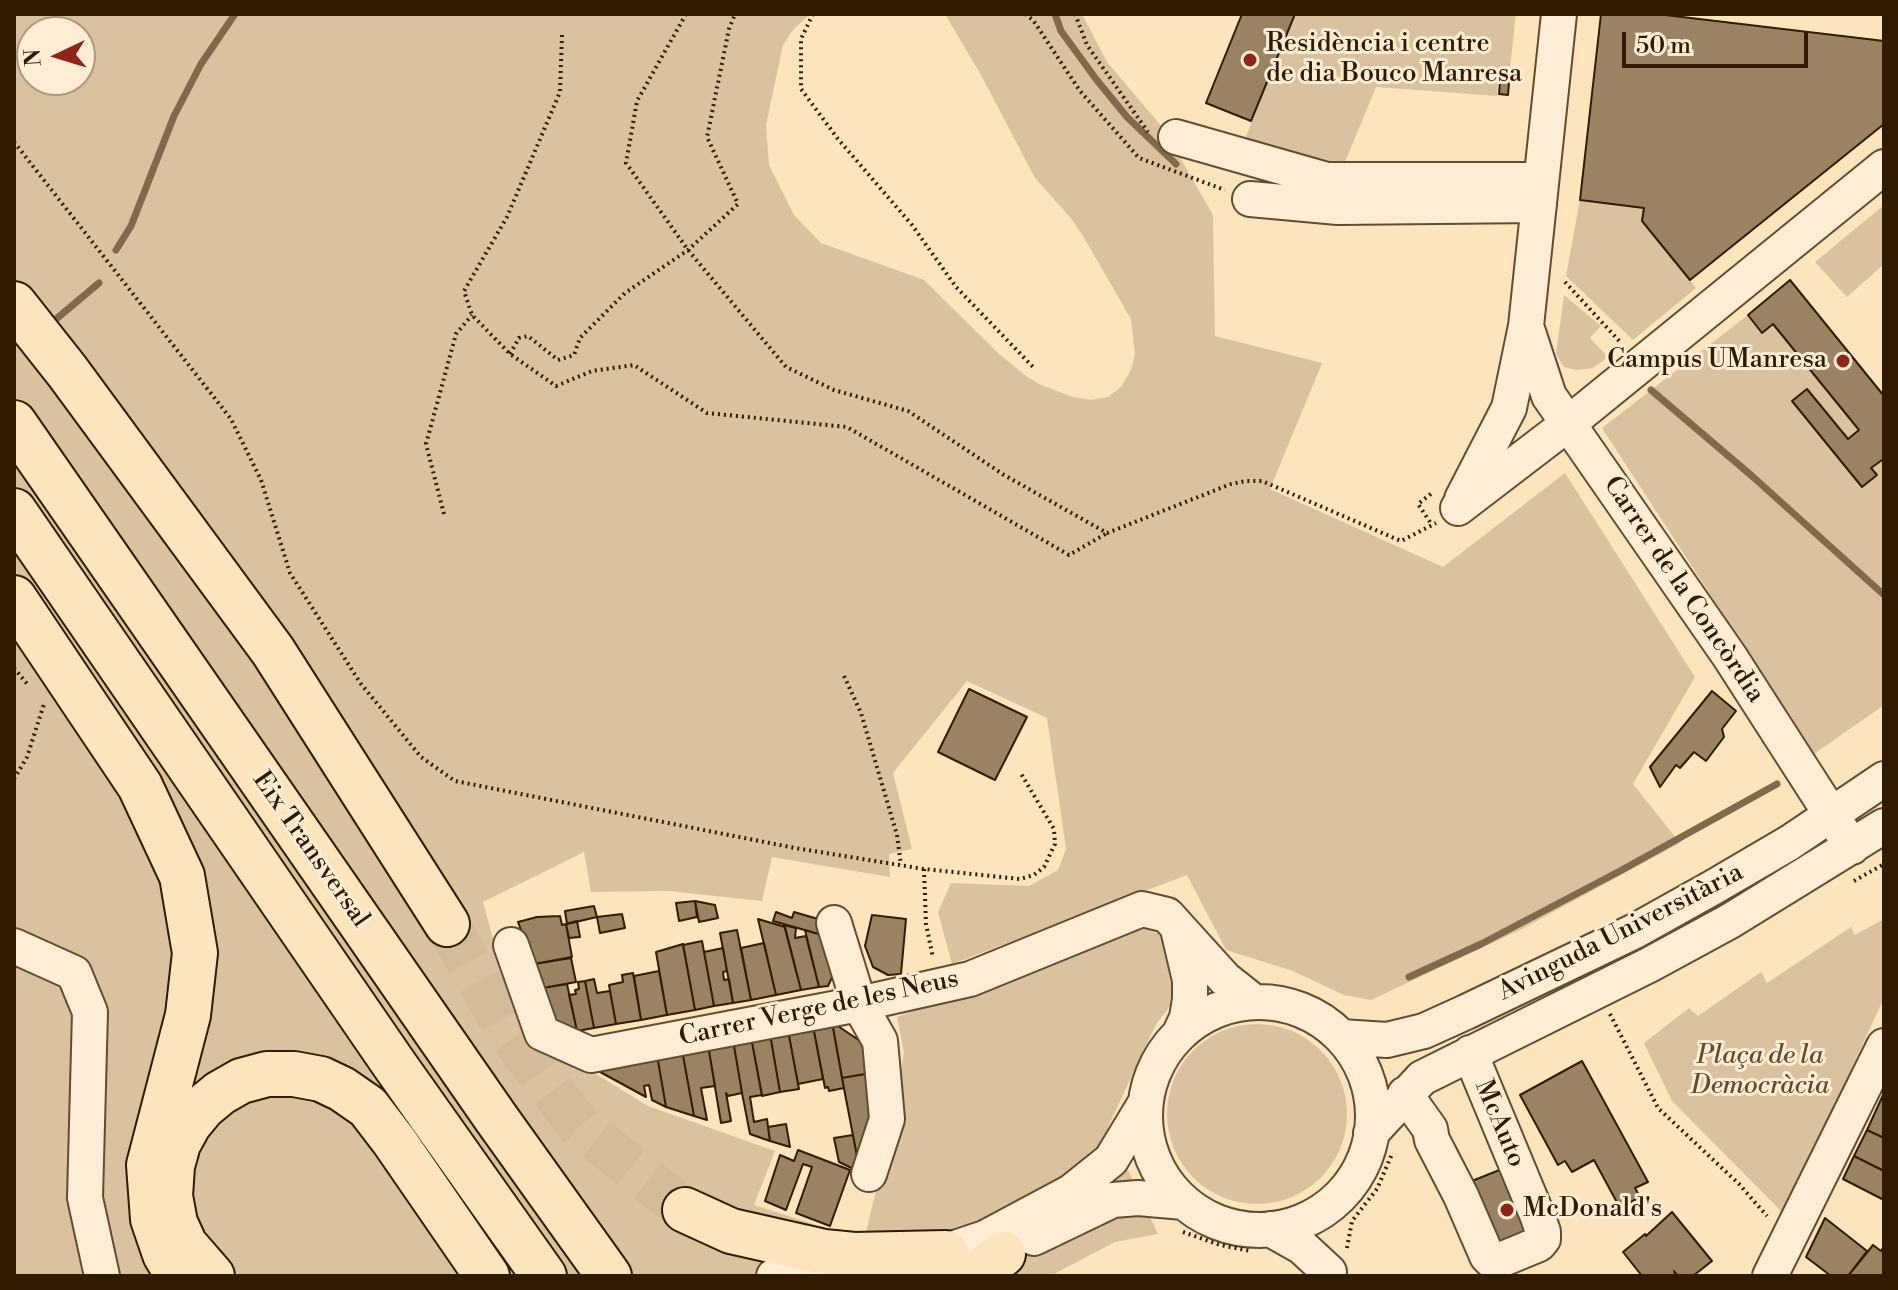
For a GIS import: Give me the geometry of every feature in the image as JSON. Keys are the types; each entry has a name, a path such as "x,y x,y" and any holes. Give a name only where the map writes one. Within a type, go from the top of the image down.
{"highway":[{"path":"14,304 77,384 273,651 447,924"},
{"name":"Eix Transversal","path":"14,423 607,1274"},
{"name":"Eix Transversal","path":"14,511 394,1064 544,1276"},
{"path":"14,598 140,786 182,876 195,953 194,969 188,1015 149,1165 153,1219 165,1254 178,1276"},
{"path":"212,1276 185,1245 175,1223 170,1196 172,1166 189,1124 203,1107 241,1081 267,1074 294,1074 321,1079 368,1107 487,1276"},
{"path":"685,1210 731,1231 824,1252 975,1261"}],"street":[{"name":"Carrer de la Concòrdia","path":"1458,508 1509,408 1526,326 1559,14"},
{"path":"1168,138 1327,180 1540,193"},
{"path":"1458,508 1569,423 1884,167"},
{"path":"1237,191 1338,207 1540,193"},
{"name":"Carrer de la Concòrdia","path":"1526,326 1549,396 1730,657 1831,816 1874,846"},
{"name":"Avinguda Universitària","path":"1341,1037 1387,1040 1424,1031 1466,1012 1635,931 1831,816 1884,779"},
{"name":"Avinguda Universitària","path":"1371,1133 1411,1102 1422,1078 1649,965 1874,846"},
{"name":"Carrer Verge de les Neus","path":"511,945 542,1033 591,1055 859,1004 970,979 1142,909 1167,915 1225,979 1254,1002"},
{"path":"834,923 859,1004 880,1041 887,1119 869,1174"},
{"path":"975,1261 985,1238 1071,1192 1094,1176 1111,1160 1146,1102 1155,1071 1187,1018 1190,980 1177,925"},
{"path":"14,946 74,973 90,1012 85,1198 102,1276"},
{"path":"1179,1035 1208,1014 1230,1006 1254,1002 1278,1004 1301,1010 1341,1037 1367,1081 1372,1107 1371,1133 1360,1167 1348,1187 1331,1204 1261,1240"},
{"path":"1783,1263 1884,1046"},
{"name":"McAuto","path":"1411,1102 1430,1129 1432,1140 1487,1256 1492,1261 1498,1261 1539,1244 1543,1232 1538,1217 1470,1053"},
{"path":"1146,1102 1148,1139 1155,1162 1182,1216"},
{"path":"908,1276 975,1261 1113,1200 1138,1198 1182,1216 1203,1215 1247,1229 1261,1240 1302,1247 1336,1267"},
{"path":"1331,1204 1326,1234 1336,1267"},
{"path":"774,1276 975,1261"}],"path":[{"path":"686,14 637,101 626,163 688,250 786,367 834,390 908,411 1004,475 1107,533"},
{"path":"510,354 519,338 528,336 558,360 574,355 580,338 605,311 625,293 688,250 738,204 707,137 729,29 735,14"},
{"path":"813,14 801,39 801,89 838,139 912,225 956,287 1035,369"},
{"path":"1025,14 1033,20 1080,91 1139,158 1237,191"},
{"path":"1075,14 1087,45 1148,131 1168,138"},
{"path":"562,35 560,92 507,217 464,291 472,315 510,354 556,386 592,371 634,365 707,413 847,427 1069,555 1107,533 1231,484 1262,481 1401,541 1458,508"},
{"path":"14,142 231,419 261,480 290,573 361,684 421,757 455,781 795,848 924,869 1020,879 1034,875 1044,867 1055,844 1054,829 1020,772"},
{"path":"1565,282 1626,347"},
{"path":"444,514 426,444 456,334 472,315"},
{"path":"14,668 34,692"},
{"path":"844,676 861,713 897,835 901,865"},
{"path":"14,779 27,757 45,704"},
{"path":"1848,885 1874,846"},
{"path":"924,869 926,924 939,986"},
{"path":"1608,1010 1658,1108 1739,1184 1783,1263"},
{"path":"1336,1267 1352,1221 1377,1189 1411,1102"},
{"path":"1182,1216 1220,1245 1261,1240"}],"green space":[{"path":"14,14 810,14 783,45 766,125 769,165 794,215 821,243 924,280 998,353 1026,376 1073,397 1091,400 1108,397 1121,387 1131,370 1135,354 1131,319 1083,236 1035,178 945,14 1082,14 1107,62 1163,128 1213,215 1215,336 1322,363 1270,489 1443,567 1565,473 1695,677 1633,784 1680,843 1522,929 1371,1000 1344,995 1293,971 1226,950 1187,875 952,964 938,912 951,883 1029,886 1058,870 1066,849 1047,718 967,681 893,773 912,849 889,854 890,877 772,857 762,901 669,891 591,892 584,852 483,902 500,964 528,1032 648,1106 775,1151 754,1205 829,1229 865,1236 892,1125 904,1053 897,1017 1136,927 1161,934 1173,973 1170,1006 1155,1026 1108,1127 1158,1234 1115,1242 1050,1276 14,1276"},
{"path":"1295,14 1516,14 1510,68 1499,67 1497,96 1376,87 1343,167 1245,139"},
{"path":"1580,200 1644,208 1642,221 1696,288 1633,340 1566,276"},
{"path":"1884,205 1884,264 1847,297 1815,262"},
{"path":"1564,295 1601,326 1590,338 1608,357 1593,368 1577,370 1564,367 1556,354"},
{"path":"1748,315 1762,332 1773,324 1859,430 1848,439 1807,389 1792,400 1861,486 1871,468 1882,460 1884,462 1884,705 1814,754 1602,428"},
{"name":"Plaça de la Democràcia","path":"1884,919 1884,998 1784,1214 1672,1101 1644,1043 1689,1008 1698,1016 1761,972 1767,983 1851,927 1855,935"},
{"path":"1257,1024 1291,1031 1321,1050 1340,1080 1347,1114 1340,1148 1321,1178 1291,1197 1257,1204 1223,1197 1193,1178 1174,1148 1167,1114 1174,1080 1193,1050 1223,1031"}],"building":[{"name":"Residència i centre de dia Bouco Manresa","path":"1242,14 1295,14 1251,121 1206,103"},
{"path":"1601,14 1657,14 1884,41 1884,124 1690,280 1642,221 1644,208 1580,200"},
{"path":"1501,69 1510,70 1508,95 1499,94"},
{"path":"1790,280 1884,396 1884,462 1882,460 1871,468 1877,475 1862,487 1792,401 1807,389 1848,439 1859,430 1773,324 1762,333 1748,315"},
{"path":"969,689 1027,717 995,780 938,752"},
{"path":"1712,691 1736,711 1722,729 1724,737 1706,761 1694,752 1680,768 1676,765 1660,787 1650,767"},
{"path":"695,901 697,917 679,921 676,903"},
{"path":"695,901 715,905 718,918 699,922"},
{"path":"594,906 597,917 567,924 565,911"},
{"path":"776,912 792,918 794,912 818,919 822,935 773,921"},
{"path":"622,914 625,928 600,933 597,917"},
{"path":"872,915 906,919 901,974 888,975 873,967 865,946"},
{"path":"560,916 562,925 566,924 572,957 534,964 518,922"},
{"path":"758,919 785,927 801,990 776,995"},
{"path":"577,921 580,937 569,938 566,924"},
{"path":"784,925 796,928 795,938 806,936 819,987 801,990"},
{"path":"737,930 751,1000 733,1003 720,933"},
{"path":"805,930 822,935 836,969 828,986 819,987"},
{"path":"702,941 714,1006 695,1010 683,945"},
{"path":"764,943 776,995 751,1000 741,948"},
{"path":"683,944 695,1010 667,1015 656,952"},
{"path":"723,948 727,971 723,972 724,980 729,979 733,1003 714,1006 704,952"},
{"path":"571,958 576,982 543,988 534,964"},
{"path":"659,971 667,1015 641,1020 634,976"},
{"path":"633,973 641,1020 616,1024 609,985 623,982 622,975"},
{"path":"594,979 597,993 610,991 616,1024 594,1028 585,981"},
{"path":"585,981 594,1028 577,1031 569,995 576,994 578,982"},
{"path":"567,984 577,1031 556,1022 543,988"},
{"path":"832,1022 866,1045 871,1073 842,1078"},
{"path":"832,1022 844,1088 829,1091 828,1087 825,1088 813,1026"},
{"path":"813,1026 823,1079 798,1084 788,1030"},
{"path":"788,1030 799,1089 780,1092 770,1034"},
{"path":"770,1034 780,1092 762,1096 751,1037"},
{"path":"751,1037 762,1095 750,1097 754,1122 767,1119 770,1141 750,1134 742,1093 733,1040"},
{"path":"733,1040 742,1093 728,1096 726,1093 731,1121 721,1123 708,1045"},
{"path":"708,1045 715,1086 701,1088 707,1120 694,1116 682,1050"},
{"path":"682,1050 694,1116 666,1107 657,1055"},
{"path":"657,1055 666,1107 652,1100 649,1085 644,1086 646,1097 591,1067"},
{"path":"1582,1061 1648,1182 1635,1188 1640,1197 1620,1208 1594,1160 1572,1172 1565,1161 1558,1165 1520,1095"},
{"path":"871,1073 874,1149 860,1172 842,1078"},
{"path":"1884,1093 1884,1138 1867,1130"},
{"path":"786,1124 790,1147 770,1141 768,1127"},
{"path":"1867,1130 1884,1138 1884,1171 1854,1156"},
{"path":"853,1135 860,1172 839,1162 834,1138"},
{"path":"798,1150 850,1170 830,1226 796,1213 812,1167 803,1164 786,1210 765,1201 780,1155 794,1161"},
{"path":"1854,1156 1884,1171 1884,1200 1843,1179"},
{"name":"McDonald's","path":"1512,1165 1541,1238 1501,1254 1472,1181"},
{"path":"1672,1212 1712,1261 1693,1276 1678,1276 1674,1271 1676,1276 1642,1276 1623,1252"},
{"path":"1825,1218 1867,1251 1848,1276 1831,1276 1806,1257"},
{"path":"1873,1245 1881,1251 1884,1246 1884,1276 1848,1276"}],"waterway":[{"path":"116,250 131,226 174,116 201,64 235,14"},
{"path":"1055,14 1061,31 1096,79 1127,117 1176,164"},
{"path":"49,325 99,283"},
{"path":"1651,390 1884,595"},
{"path":"1409,977 1481,944 1777,784"}],"tunnel":[{"path":"447,924 507,1031 579,1126 685,1210"}],"place":[{"name":"Residència i centre de dia Bouco Manresa","path":"1250,60"},
{"name":"Campus UManresa","path":"1843,361"},
{"name":"McDonald's","path":"1507,1210"}]}
